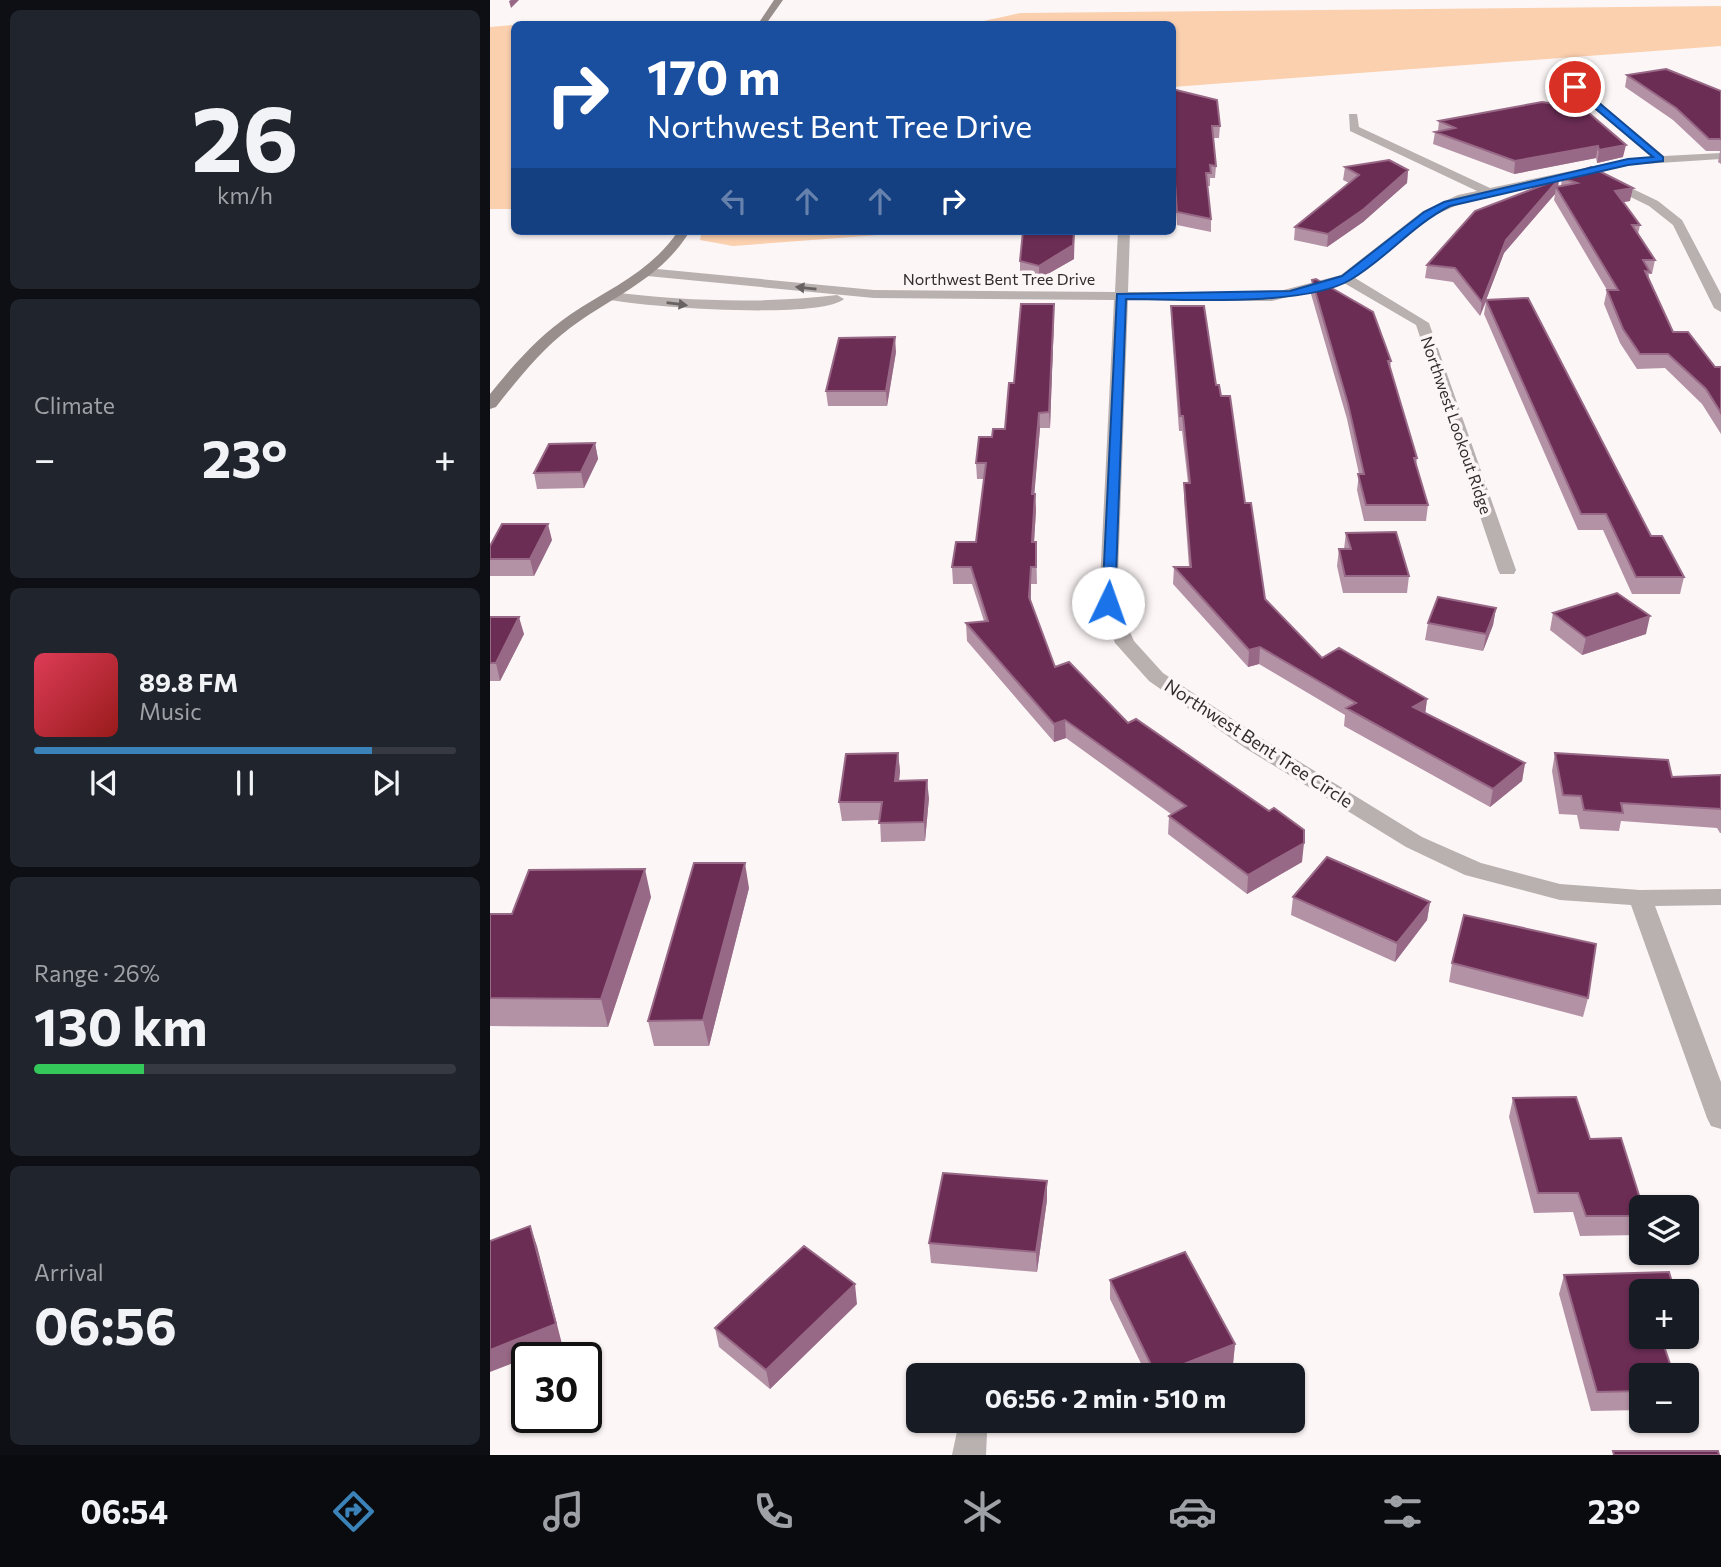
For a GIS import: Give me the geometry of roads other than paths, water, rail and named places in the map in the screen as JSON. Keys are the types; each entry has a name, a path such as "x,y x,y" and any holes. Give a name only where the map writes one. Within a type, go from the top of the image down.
{"main road":[{"path":"764,21 779,0"},
{"path":"490,404 536,351 584,311 647,272 667,256 681,235"}],"street":[{"path":"1575,87 1660,159"},
{"path":"1353,116 1354,128 1488,192"},
{"name":"Northwest Bent Tree Drive","path":"647,272 874,294 1272,297 1346,278 1427,214 1455,201 1588,171 1660,159 1721,156"},
{"path":"1588,171 1668,212 1684,233 1721,308"},
{"name":"Northwest Bent Tree Circle","path":"1124,235 1108,603 1125,643 1156,677 1253,743 1414,842 1473,869 1560,892 1640,898 1721,897"},
{"name":"Northwest Lookout Ridge","path":"1346,278 1422,323 1507,570"},
{"name":"Northwest Bent Tree Drive","path":"610,296 700,307 746,308 874,294"},
{"path":"1640,898 1721,1118"}]}
